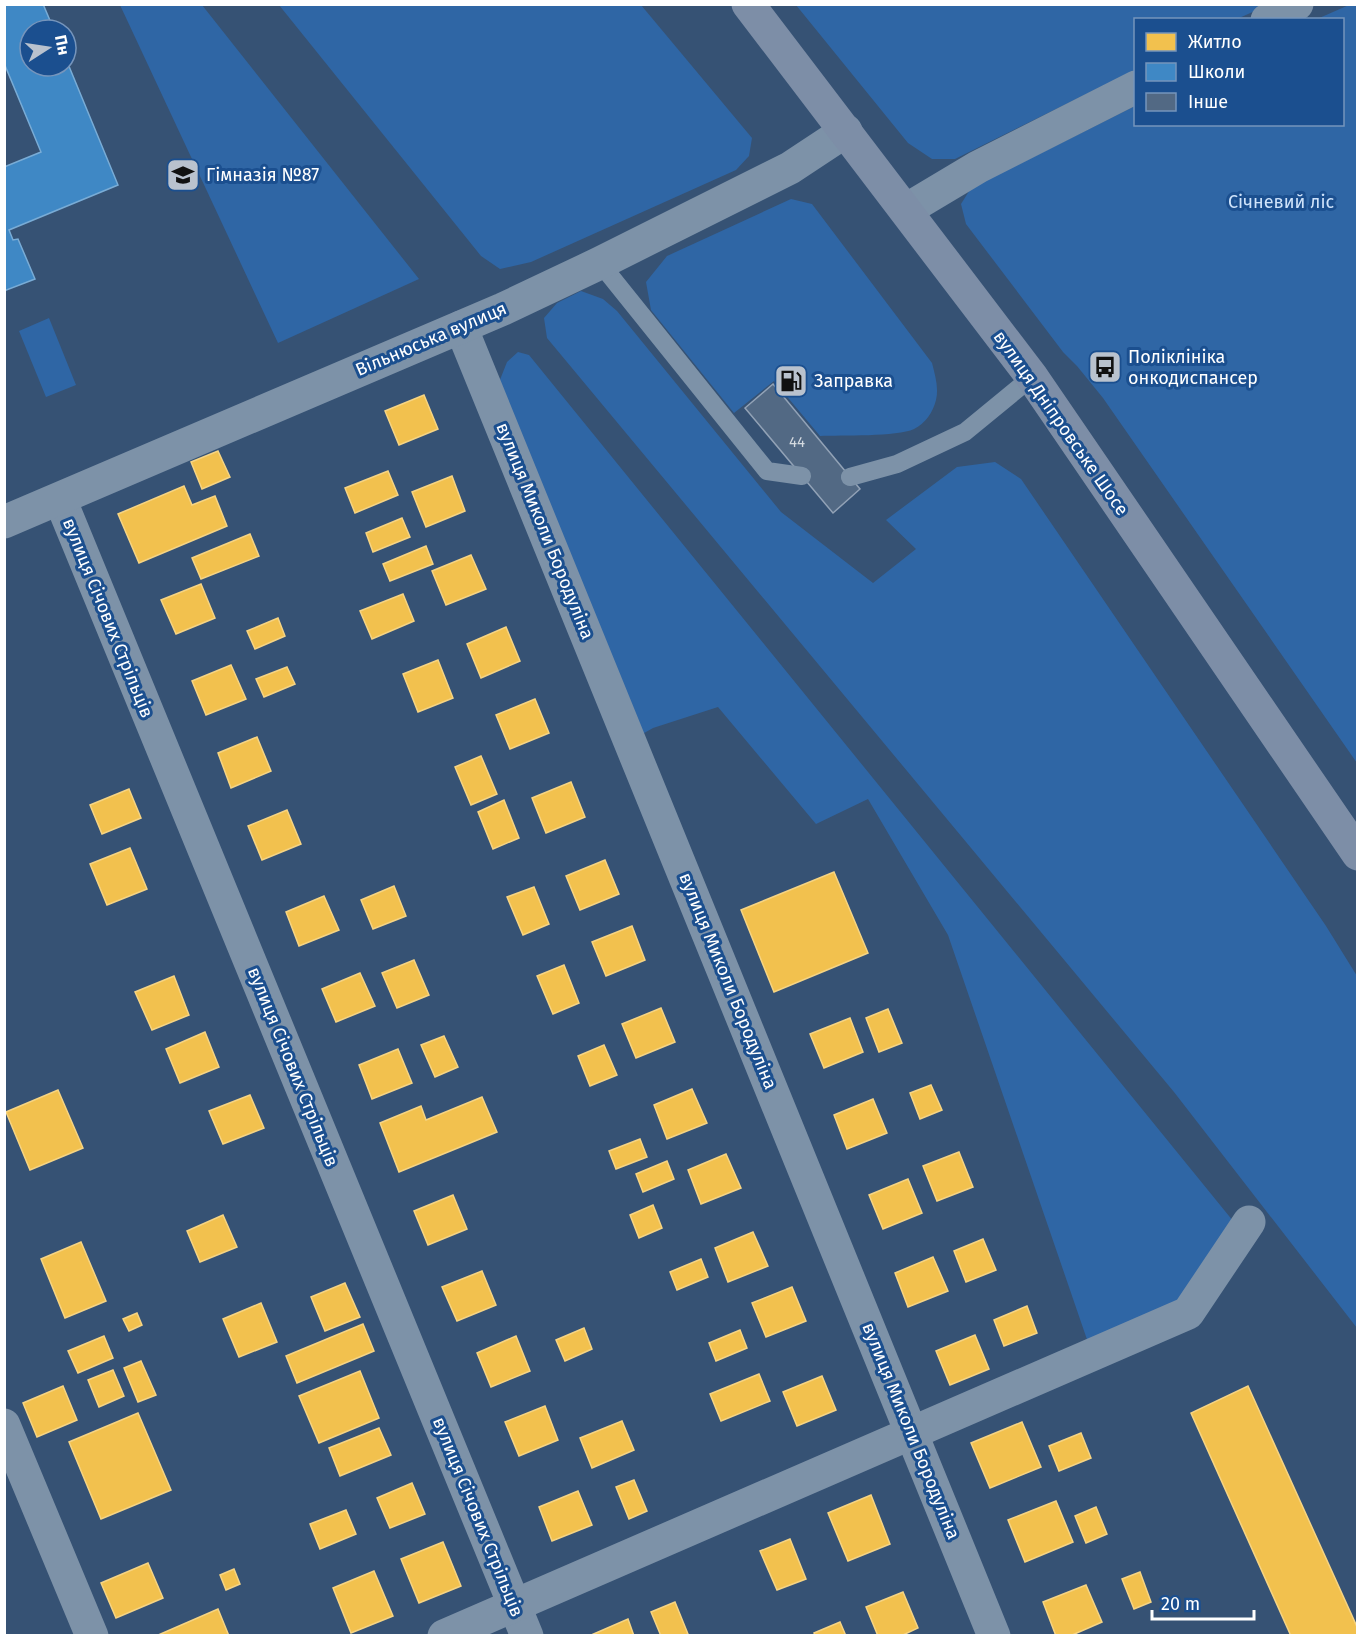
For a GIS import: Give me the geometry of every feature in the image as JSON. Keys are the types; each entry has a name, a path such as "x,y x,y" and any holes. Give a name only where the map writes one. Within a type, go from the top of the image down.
{"main road":[{"name":"вулиця Дніпровське Шосе","path":"748,4 1032,377 1358,854"}],"street":[{"path":"1271,18 1297,4"},
{"path":"906,210 978,167 1134,88"},
{"name":"Вільнюська вулиця","path":"4,522 462,327 600,263 790,168 846,131"},
{"name":"вулиця Миколи Бородуліна","path":"462,327 994,1635"},
{"name":"вулиця Січових Стрільців","path":"60,499 527,1635"},
{"path":"444,1635 1188,1312 1249,1222"},
{"path":"4,1425 92,1635"}],"lane":[{"path":"600,263 767,471 802,476"},
{"path":"850,477 897,464 965,432 1032,377"}],"green space":[{"path":"120,5 202,5 419,279 278,343"},
{"path":"279,5 641,5 752,138 749,156 736,170 531,262 500,269 481,256"},
{"path":"796,5 1268,5 1239,18 1134,18 1134,70 955,159 932,159 908,143"},
{"name":"Січневий ліс","path":"1349,5 1357,5 1357,763 1103,398 1063,352 966,224 961,204 971,188 1134,106 1134,126 1344,126 1344,18 1319,18"},
{"path":"791,199 812,204 932,363 937,386 936,400 928,417 914,429 882,434 820,436 774,381 734,413 651,310 646,282 667,256"},
{"path":"581,291 603,299 617,311 781,512 873,583 916,549 886,520 957,467 995,462 1021,479 1326,926 1357,976 1357,1328 1174,1092 547,338 544,318 557,303"},
{"path":"49,318 76,385 46,397 19,331"},
{"path":"518,352 529,355 1242,1232 1188,1313 1092,1354 948,935 868,799 816,824 718,707 653,728 630,741 492,400 507,362"}],"building: Житло":[{"path":"424,395 438,429 399,445 385,411"},
{"path":"218,451 230,477 202,489 191,462"},
{"path":"388,471 398,495 355,513 345,488"},
{"path":"452,476 465,511 426,527 412,492"},
{"path":"184,486 192,505 215,496 227,526 139,563 118,514"},
{"path":"402,518 410,537 373,552 366,533"},
{"path":"250,534 259,556 201,579 192,558"},
{"path":"426,546 433,564 390,581 383,564"},
{"path":"471,555 486,589 446,605 432,571"},
{"path":"201,584 215,618 176,634 161,600"},
{"path":"403,594 414,621 372,639 360,611"},
{"path":"278,618 285,636 255,649 247,631"},
{"path":"506,627 520,661 481,678 467,644"},
{"path":"438,660 453,698 418,712 403,674"},
{"path":"231,665 246,699 206,715 192,681"},
{"path":"287,667 295,684 264,697 256,679"},
{"path":"535,699 549,733 510,749 496,715"},
{"path":"257,737 271,771 231,788 218,753"},
{"path":"481,756 497,794 471,805 455,767"},
{"path":"571,782 585,817 546,833 532,798"},
{"path":"129,789 141,818 102,834 90,805"},
{"path":"504,800 519,838 493,849 478,812"},
{"path":"287,810 301,844 262,860 248,826"},
{"path":"130,848 147,889 107,905 90,864"},
{"path":"605,860 619,894 580,910 566,876"},
{"path":"834,872 868,953 774,992 741,910"},
{"path":"394,886 406,916 373,929 361,900"},
{"path":"534,887 549,924 523,935 507,897"},
{"path":"324,896 339,930 299,946 286,912"},
{"path":"632,926 645,960 606,976 592,942"},
{"path":"414,960 429,995 397,1008 382,973"},
{"path":"564,965 579,1003 553,1014 537,976"},
{"path":"360,973 375,1006 336,1022 322,989"},
{"path":"174,976 189,1015 152,1030 135,992"},
{"path":"661,1008 675,1042 636,1058 622,1024"},
{"path":"888,1009 902,1043 879,1052 866,1018"},
{"path":"850,1018 863,1052 824,1068 810,1034"},
{"path":"205,1032 219,1067 180,1083 166,1049"},
{"path":"444,1036 458,1067 435,1077 421,1045"},
{"path":"604,1045 617,1075 590,1086 578,1056"},
{"path":"398,1049 412,1083 372,1099 359,1065"},
{"path":"931,1085 942,1110 920,1119 910,1093"},
{"path":"692,1089 707,1123 667,1139 654,1105"},
{"path":"58,1090 83,1148 30,1170 6,1112"},
{"path":"250,1095 264,1128 223,1144 209,1111"},
{"path":"482,1097 497,1132 399,1172 380,1123 421,1106 426,1120"},
{"path":"873,1099 887,1133 847,1149 834,1115"},
{"path":"640,1139 647,1157 616,1169 609,1151"},
{"path":"959,1152 973,1187 937,1201 923,1166"},
{"path":"726,1154 741,1188 701,1204 688,1170"},
{"path":"667,1161 674,1179 643,1192 636,1174"},
{"path":"908,1179 922,1213 883,1229 869,1195"},
{"path":"453,1195 467,1229 428,1245 414,1211"},
{"path":"653,1205 662,1228 639,1238 630,1215"},
{"path":"223,1215 237,1247 200,1262 187,1231"},
{"path":"753,1232 768,1266 728,1282 715,1248"},
{"path":"983,1239 996,1270 966,1282 954,1251"},
{"path":"81,1242 106,1301 65,1318 41,1259"},
{"path":"933,1257 948,1291 908,1307 895,1273"},
{"path":"701,1259 708,1277 677,1290 670,1272"},
{"path":"482,1271 496,1305 457,1321 442,1287"},
{"path":"345,1283 360,1317 325,1331 311,1297"},
{"path":"792,1287 806,1321 766,1337 752,1303"},
{"path":"261,1303 277,1342 239,1357 223,1319"},
{"path":"1027,1306 1037,1333 1004,1346 994,1320"},
{"path":"137,1313 142,1325 129,1331 123,1319"},
{"path":"363,1324 374,1351 297,1383 286,1356"},
{"path":"584,1328 592,1349 565,1361 556,1340"},
{"path":"740,1330 747,1348 716,1361 709,1343"},
{"path":"975,1335 989,1369 950,1385 936,1351"},
{"path":"104,1336 113,1358 78,1373 68,1351"},
{"path":"516,1336 530,1371 491,1387 477,1353"},
{"path":"141,1361 156,1395 138,1402 124,1368"},
{"path":"113,1370 124,1396 99,1407 88,1380"},
{"path":"360,1371 379,1418 319,1443 299,1396"},
{"path":"759,1374 770,1401 721,1421 710,1394"},
{"path":"822,1376 836,1410 797,1426 783,1392"},
{"path":"63,1386 77,1420 37,1437 23,1403"},
{"path":"1248,1386 1358,1629 1358,1636 1291,1636 1191,1413"},
{"path":"545,1406 558,1440 519,1456 505,1422"},
{"path":"138,1413 171,1490 101,1519 69,1442"},
{"path":"622,1421 634,1450 592,1468 580,1438"},
{"path":"1022,1422 1041,1467 990,1488 971,1443"},
{"path":"379,1428 391,1455 340,1476 329,1448"},
{"path":"1081,1433 1091,1458 1059,1471 1049,1446"},
{"path":"634,1480 647,1511 629,1519 616,1487"},
{"path":"412,1483 425,1514 390,1528 377,1498"},
{"path":"578,1491 592,1525 552,1541 539,1507"},
{"path":"871,1495 890,1544 848,1561 828,1513"},
{"path":"1056,1501 1073,1542 1025,1562 1008,1520"},
{"path":"1096,1507 1107,1534 1086,1543 1075,1516"},
{"path":"346,1510 356,1534 320,1549 310,1524"},
{"path":"790,1539 806,1579 777,1590 760,1551"},
{"path":"443,1542 461,1586 419,1603 401,1559"},
{"path":"148,1563 163,1598 116,1618 101,1583"},
{"path":"234,1569 240,1584 226,1590 220,1575"},
{"path":"374,1571 393,1616 351,1633 333,1588"},
{"path":"1140,1572 1151,1602 1134,1609 1122,1579"},
{"path":"1086,1585 1102,1622 1070,1636 1056,1636 1043,1602"},
{"path":"903,1592 918,1628 901,1636 878,1636 866,1607"},
{"path":"675,1602 688,1634 661,1636 651,1612"},
{"path":"218,1609 229,1636 156,1636"},
{"path":"628,1619 634,1636 589,1636"},
{"path":"840,1622 846,1636 815,1636 814,1633"}],"building: Школи":[{"path":"4,4 43,4 49,18 18,18 18,78 74,78 118,185 9,230 13,240 18,239 35,279 4,291 4,167 41,152 4,63"}],"building: Інше":[{"path":"773,384 860,489 833,513 745,408"}],"place":[{"name":"Гімназія №87","path":"183,175"},
{"name":"Поліклініка онкодиспансер","path":"1105,367"},
{"name":"Заправка","path":"791,381"}]}
